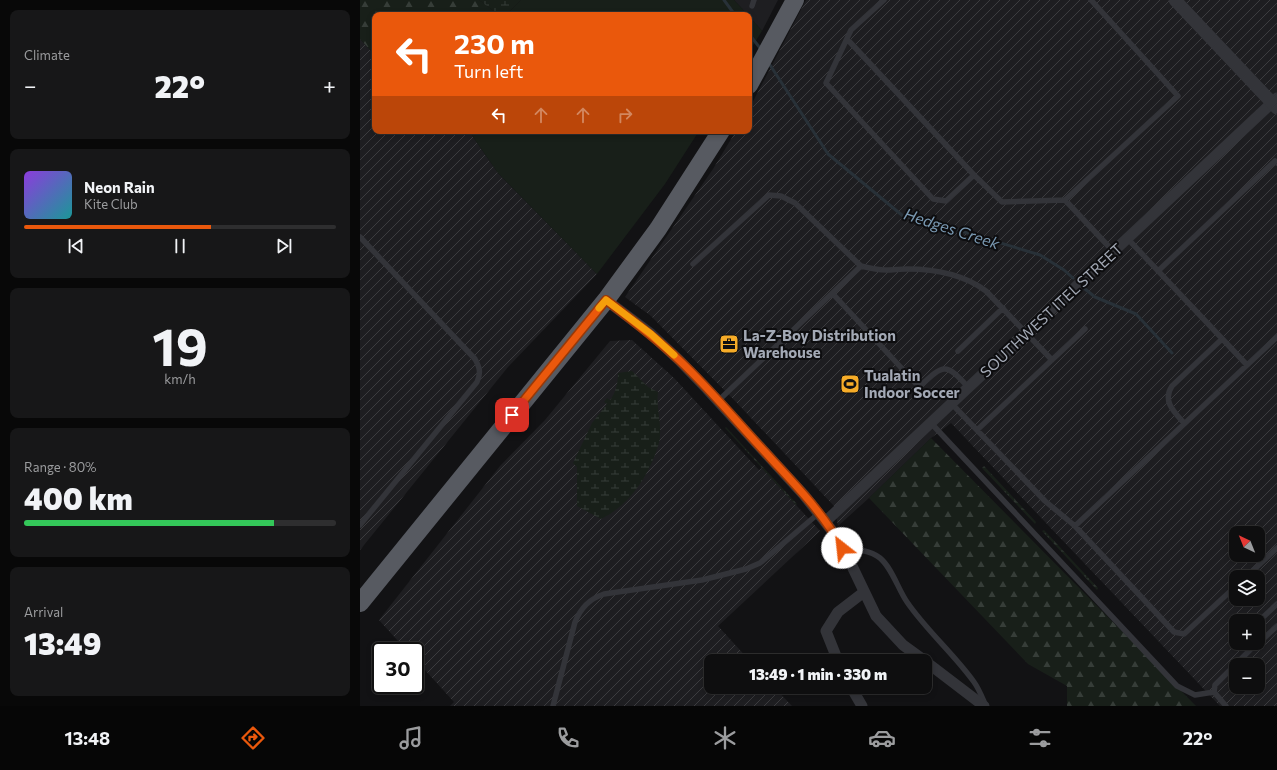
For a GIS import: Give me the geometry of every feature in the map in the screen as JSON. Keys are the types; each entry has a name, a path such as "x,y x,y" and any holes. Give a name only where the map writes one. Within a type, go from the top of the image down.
{"highway":[{"path":"752,79 795,0"},
{"path":"360,603 606,300 658,229 719,134"}],"street":[{"path":"1175,0 1275,103"},
{"name":"SOUTHWEST ITEL STREET","path":"822,517 951,403 1113,251 1275,103"},
{"path":"606,300 651,334 679,360 804,495 833,532 876,616 903,645 915,654"},
{"path":"835,654 826,631 838,612 864,592"},
{"path":"932,666 985,706"},
{"path":"855,694 862,706"}],"lane":[{"path":"884,0 851,30 826,83 933,199 946,201 974,175"},
{"path":"847,39 974,175 1002,202 1065,200 1178,96 1091,0"},
{"path":"1158,271 1275,161 1277,163"},
{"path":"693,264 769,195 781,196 795,203 861,266 884,270 907,269 934,271 958,276 976,283 1027,332 1052,360"},
{"path":"1065,200 1113,251"},
{"path":"360,237 475,359 479,367 480,375 476,384 360,525"},
{"path":"1128,238 1247,365"},
{"path":"718,401 861,266"},
{"path":"833,294 919,387 938,370 947,368 954,372 968,387"},
{"path":"958,351 1003,308"},
{"path":"977,430 1085,330"},
{"path":"1075,526 1277,337"},
{"path":"1184,423 1173,411 1168,401 1168,393 1172,386 1222,340"},
{"path":"951,403 1045,501 1075,526 1174,632 1184,634 1229,592"},
{"path":"930,422 1177,686 1195,695 1214,692"},
{"path":"553,706 575,622 579,612 594,598 604,594 702,580 746,569 760,563 822,517"},
{"path":"842,548 856,549 871,553 880,558 886,565 907,602 961,664 975,683 985,706"},
{"path":"1253,570 1277,548"},
{"path":"1265,615 1277,604"},
{"path":"1265,634 1277,626"},
{"path":"1226,706 1214,692 1215,685 1248,650"}],"shaded area":[{"path":"734,0 778,0 762,31 752,20 752,12 745,12"},
{"path":"806,0 1277,0 1277,706 1220,706 951,423 931,438 838,526 834,506 736,402 651,316 625,297 713,169 734,134 752,134 752,103"},
{"path":"360,39 372,52 372,134 471,134 498,173 597,274 508,367 360,550"},
{"path":"632,340 674,378 759,470 762,468 820,531 718,626 744,654 704,654 704,694 781,694 792,706 450,706 454,702 424,669 424,642 399,642 379,620 500,466 545,420 610,341"}],"green space":[{"path":"360,0 479,0 495,12 372,12 372,52 360,39"},
{"path":"479,0 521,0 509,12 495,12"},
{"path":"521,0 734,0 745,12 509,12"},
{"path":"752,19 762,31 752,47"},
{"path":"471,134 697,134 665,184 597,274 498,173"},
{"path":"632,371 648,387 658,392 660,440 651,465 634,493 619,507 601,519 577,506 577,467 573,463 592,423 607,404 604,402 607,398 610,400 614,394 618,373"},
{"path":"726,427 797,504 796,505 725,428"},
{"path":"931,438 1196,706 1067,706 1067,686 1028,664 869,498"},
{"path":"984,466 1036,522 1035,524 982,468"},
{"path":"1044,530 1098,588 1097,590 1042,531"}],"waterway":[{"name":"Hedges Creek","path":"724,0 733,12"},
{"name":"Hedges Creek","path":"752,38 760,48"},
{"name":"Hedges Creek","path":"770,65 828,154 903,216 948,227 1040,255 1064,270 1073,278"},
{"name":"Hedges Creek","path":"1085,289 1095,297 1136,314 1172,353"}],"slow traffic":[{"path":"599,308 606,300 651,334 674,355"}],"place":[{"name":"La-Z-Boy Distribution Warehouse","path":"729,344"},
{"name":"Tualatin Indoor Soccer","path":"850,384"}],"route":[{"path":"512,415 606,300 651,334 707,389 804,495 833,532 842,548"}]}
